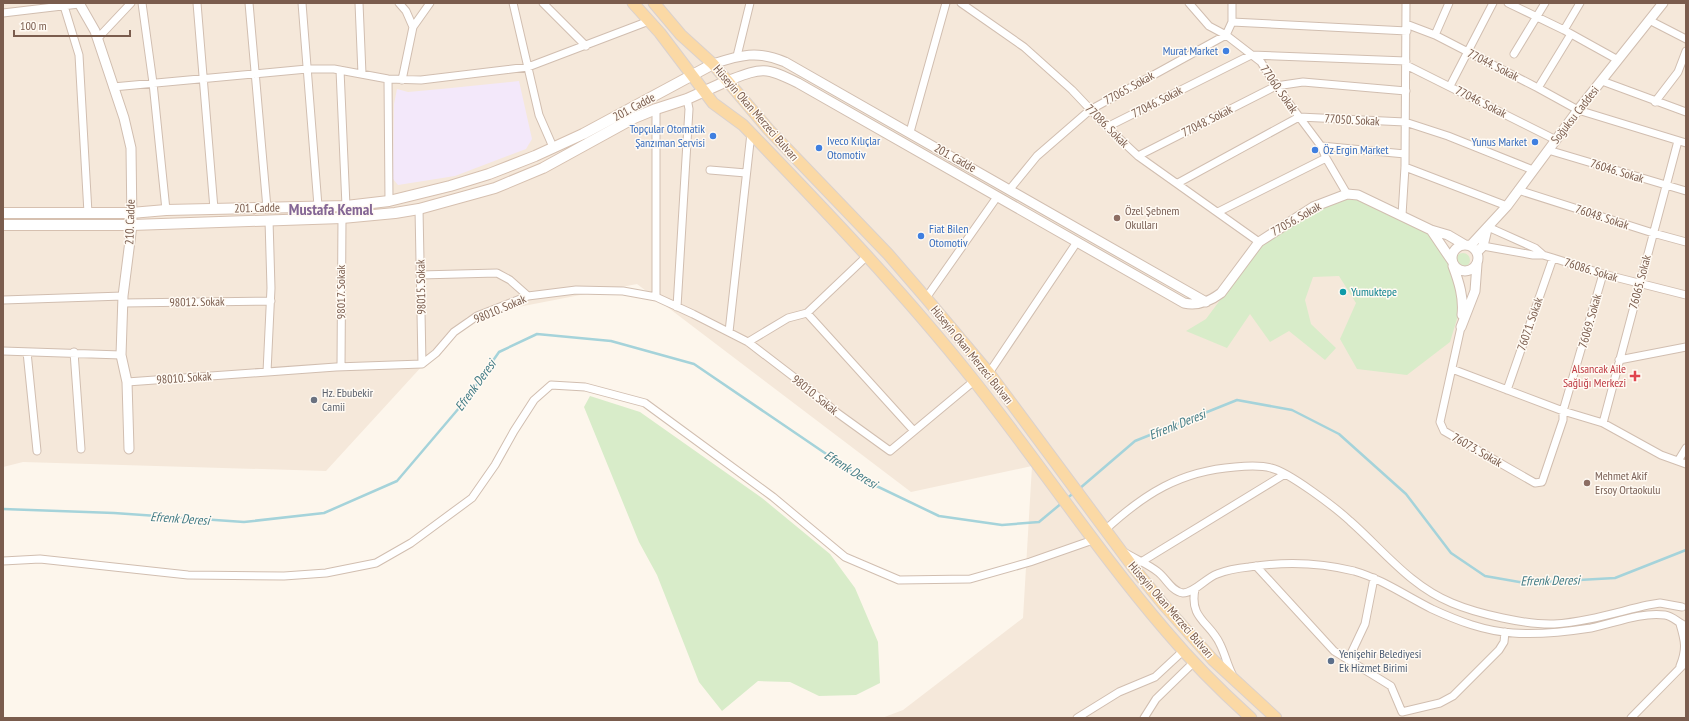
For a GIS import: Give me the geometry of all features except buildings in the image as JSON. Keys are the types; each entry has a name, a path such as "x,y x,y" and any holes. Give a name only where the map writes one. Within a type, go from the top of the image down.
{"main road":[{"name":"Hüseyin Okan Merzeci Bulvarı","path":"633,3 649,21 713,103 743,125 751,133 904,296 974,381 1090,537 1184,652 1251,718"},
{"name":"Hüseyin Okan Merzeci Bulvarı","path":"654,3 681,35 714,64 769,130 888,254 989,373 1119,549 1180,623 1213,660 1276,718"},
{"name":"201. Cadde","path":"3,213 131,213 166,210 346,206 389,201 450,186 489,174 583,134 714,64"},
{"name":"201. Cadde","path":"3,225 132,225 342,218 419,209 495,188 543,168 634,118 687,99 727,81"}],"street":[{"path":"98,38 131,3"},
{"path":"142,3 153,83 166,210"},
{"path":"197,3 214,209"},
{"path":"249,3 267,208"},
{"path":"302,3 318,206"},
{"path":"359,3 362,74"},
{"path":"398,3 406,11 413,27"},
{"path":"402,80 413,27 430,3"},
{"path":"512,3 540,115 553,147"},
{"path":"543,3 586,46"},
{"path":"737,56 750,3"},
{"path":"910,132 946,3"},
{"name":"77086. Sokak","path":"961,3 1024,47 1072,90 1106,127 1138,156 1259,242"},
{"name":"77060. Sokak","path":"1189,3 1209,26 1226,35 1261,62 1276,86 1321,146 1326,158 1347,194"},
{"path":"1226,35 1232,22 1232,3"},
{"path":"1402,215 1405,167 1406,3"},
{"path":"1435,36 1449,3"},
{"path":"1450,86 1493,3"},
{"path":"1508,3 1567,32 1618,60"},
{"path":"1514,54 1545,3"},
{"path":"1538,88 1580,3"},
{"name":"Soğuksu Caddesi","path":"1474,247 1488,227 1507,206 1578,110 1663,3"},
{"path":"3,13 79,4"},
{"name":"210. Cadde","path":"79,4 98,38 124,118 131,148 132,225 123,300 121,355 127,382 129,449"},
{"path":"64,6 79,54 88,213"},
{"path":"1649,20 1686,39"},
{"path":"113,87 307,69 340,70 388,79 420,80 528,67 649,21"},
{"name":"77044. Sokak","path":"1232,22 1406,28 1435,36 1578,110 1686,143"},
{"name":"77065. Sokak","path":"1010,189 1037,156 1090,110 1226,35"},
{"path":"1655,102 1678,72 1686,51"},
{"name":"201. Cadde","path":"714,64 747,54 771,56 785,62 1206,302"},
{"path":"1251,55 1406,63"},
{"name":"77046. Sokak","path":"1106,127 1251,55"},
{"name":"77046. Sokak","path":"1406,63 1556,140"},
{"path":"340,70 346,206"},
{"name":"201. Cadde","path":"727,81 762,70 777,72 805,86 1175,299 1194,305 1206,302"},
{"path":"1678,72 1686,74"},
{"path":"388,79 389,201"},
{"path":"1602,81 1655,102 1686,112"},
{"name":"77048. Sokak","path":"1138,156 1276,86 1303,82 1406,91"},
{"path":"677,307 689,109 687,99"},
{"path":"656,109 656,297"},
{"path":"1178,183 1299,117"},
{"name":"77050. Sokak","path":"1299,117 1405,122 1448,136 1533,170"},
{"path":"729,332 751,133"},
{"name":"76065. Sokak","path":"1603,423 1678,141"},
{"path":"1321,146 1405,154"},
{"name":"76046. Sokak","path":"1548,150 1686,191"},
{"path":"1218,212 1326,158"},
{"path":"1405,167 1507,206"},
{"path":"710,170 746,173"},
{"name":"76048. Sokak","path":"1518,190 1686,242"},
{"path":"1347,194 1358,195 1431,230 1448,235 1474,247 1478,260 1475,292 1461,327"},
{"name":"77056. Sokak","path":"1206,302 1221,293 1259,242 1313,207 1347,194"},
{"path":"926,298 997,197"},
{"name":"98015. Sokak","path":"419,209 422,364"},
{"name":"98017. Sokak","path":"341,366 342,218"},
{"path":"267,372 270,301 269,220"},
{"path":"1474,247 1488,227"},
{"name":"76086. Sokak","path":"1488,227 1535,248 1543,255"},
{"path":"1431,230 1452,263 1460,287 1464,304 1461,327"},
{"path":"989,373 1077,242"},
{"path":"1452,263 1453,251 1456,248 1474,247"},
{"name":"76086. Sokak","path":"1474,247 1543,255 1603,274 1686,295"},
{"path":"748,342 788,318 807,313 867,256"},
{"name":"76071. Sokak","path":"1508,390 1552,258"},
{"path":"1452,263 1462,271 1471,270 1477,264"},
{"path":"420,275 497,273 510,280 528,296"},
{"name":"76069. Sokak","path":"1542,482 1563,420 1563,411 1603,274"},
{"name":"98010. Sokak","path":"127,382 341,366 422,364 436,353 454,332 477,316 528,296 576,290 623,291 656,297 748,342 799,381 836,412 890,451 914,431"},
{"name":"98012. Sokak","path":"3,300 270,301"},
{"path":"807,313 914,431 974,381"},
{"name":"76073. Sokak","path":"1461,327 1440,422 1444,431 1535,483 1542,482"},
{"path":"1619,360 1686,347"},
{"path":"3,351 74,352 121,355"},
{"path":"28,352 37,451"},
{"path":"74,352 81,449"},
{"path":"1452,369 1563,411 1603,423 1661,455 1686,464"},
{"path":"3,561 40,559 85,562 188,575 268,576 326,573 376,563 411,543 472,498 495,465 514,431 534,400 552,385 585,387 645,403 773,497 845,556 899,580 970,579 1030,562 1090,537"},
{"path":"1678,461 1686,448"},
{"path":"1102,526 1158,488 1202,472 1249,466 1271,468 1285,474 1350,520 1414,581 1429,592 1452,603 1475,611 1522,622 1554,624 1660,603 1684,606 1680,623 1686,643 1680,669"},
{"path":"1141,562 1285,474"},
{"path":"1119,549 1158,572 1176,590 1184,593 1196,589"},
{"path":"1237,683 1226,663 1220,643 1195,609 1193,599 1196,589 1201,583 1217,574 1235,569 1275,562 1314,563 1354,571 1374,578 1467,625 1505,632 1549,633 1590,628 1650,615 1667,615 1680,623"},
{"path":"1256,566 1334,651 1391,686 1402,712 1440,703 1453,696 1499,650 1504,642 1505,632"},
{"path":"1348,660 1365,624 1374,578"},
{"path":"1077,718 1119,692 1155,678 1184,652"},
{"path":"1144,718 1156,699 1194,662"},
{"path":"1631,718 1686,662"}],"shaded area":[{"path":"3,3 1686,3 1686,718 882,718 903,710 1023,618 1032,466 911,492 637,284 467,317 326,471 23,462 3,467"},
{"path":"519,81 532,139 526,149 455,176 398,185 393,179 394,104 397,89 408,92"}],"green space":[{"name":"Yumuktepe","path":"1346,199 1360,200 1423,229 1432,236 1453,269 1460,309 1450,342 1407,375 1357,369 1340,339 1356,303 1339,276 1313,277 1305,300 1311,324 1336,348 1325,360 1289,331 1270,342 1250,314 1227,348 1186,331 1206,319 1258,249 1274,236 1315,209"},
{"path":"1460,253 1466,253 1470,257 1470,263 1466,267 1460,267 1456,263 1456,257"},
{"path":"590,396 640,412 762,498 830,554 855,588 878,642 880,683 856,695 819,696 790,682 758,681 722,711 699,682 657,575 639,542 584,407"}],"waterway":[{"name":"Efrenk Deresi","path":"3,509 114,513 244,522 324,513 397,481 465,401 499,352 537,334 611,341 694,364 866,481 939,516 1002,525 1039,522 1063,502"},
{"name":"Efrenk Deresi","path":"1079,489 1135,441 1237,400 1292,410 1339,434 1406,494 1451,553 1485,576 1525,583 1615,578 1686,550"},
{"name":"Efrenk Deresi","path":"1066,499 1075,492"}],"place":[{"name":"Murat Market","path":"1226,51"},
{"name":"Topçular Otomatik Şanzıman Servisi","path":"713,136"},
{"name":"Yunus Market","path":"1535,142"},
{"name":"Iveco Kılıçlar Otomotiv","path":"819,148"},
{"name":"Öz Ergin Market","path":"1315,150"},
{"name":"Özel Şebnem Okulları","path":"1117,218"},
{"name":"Fiat Bilen Otomotiv","path":"921,236"},
{"name":"Yumuktepe","path":"1343,292"},
{"name":"Alsancak Aile Sağlığı Merkezi","path":"1635,376"},
{"name":"Hz. Ebubekir Camii","path":"314,400"},
{"name":"Mehmet Akif Ersoy Ortaokulu","path":"1587,483"},
{"name":"Yenişehir Belediyesi Ek Hizmet Birimi","path":"1331,661"}],"district":[{"name":"Mustafa Kemal","path":"331,209"}]}
